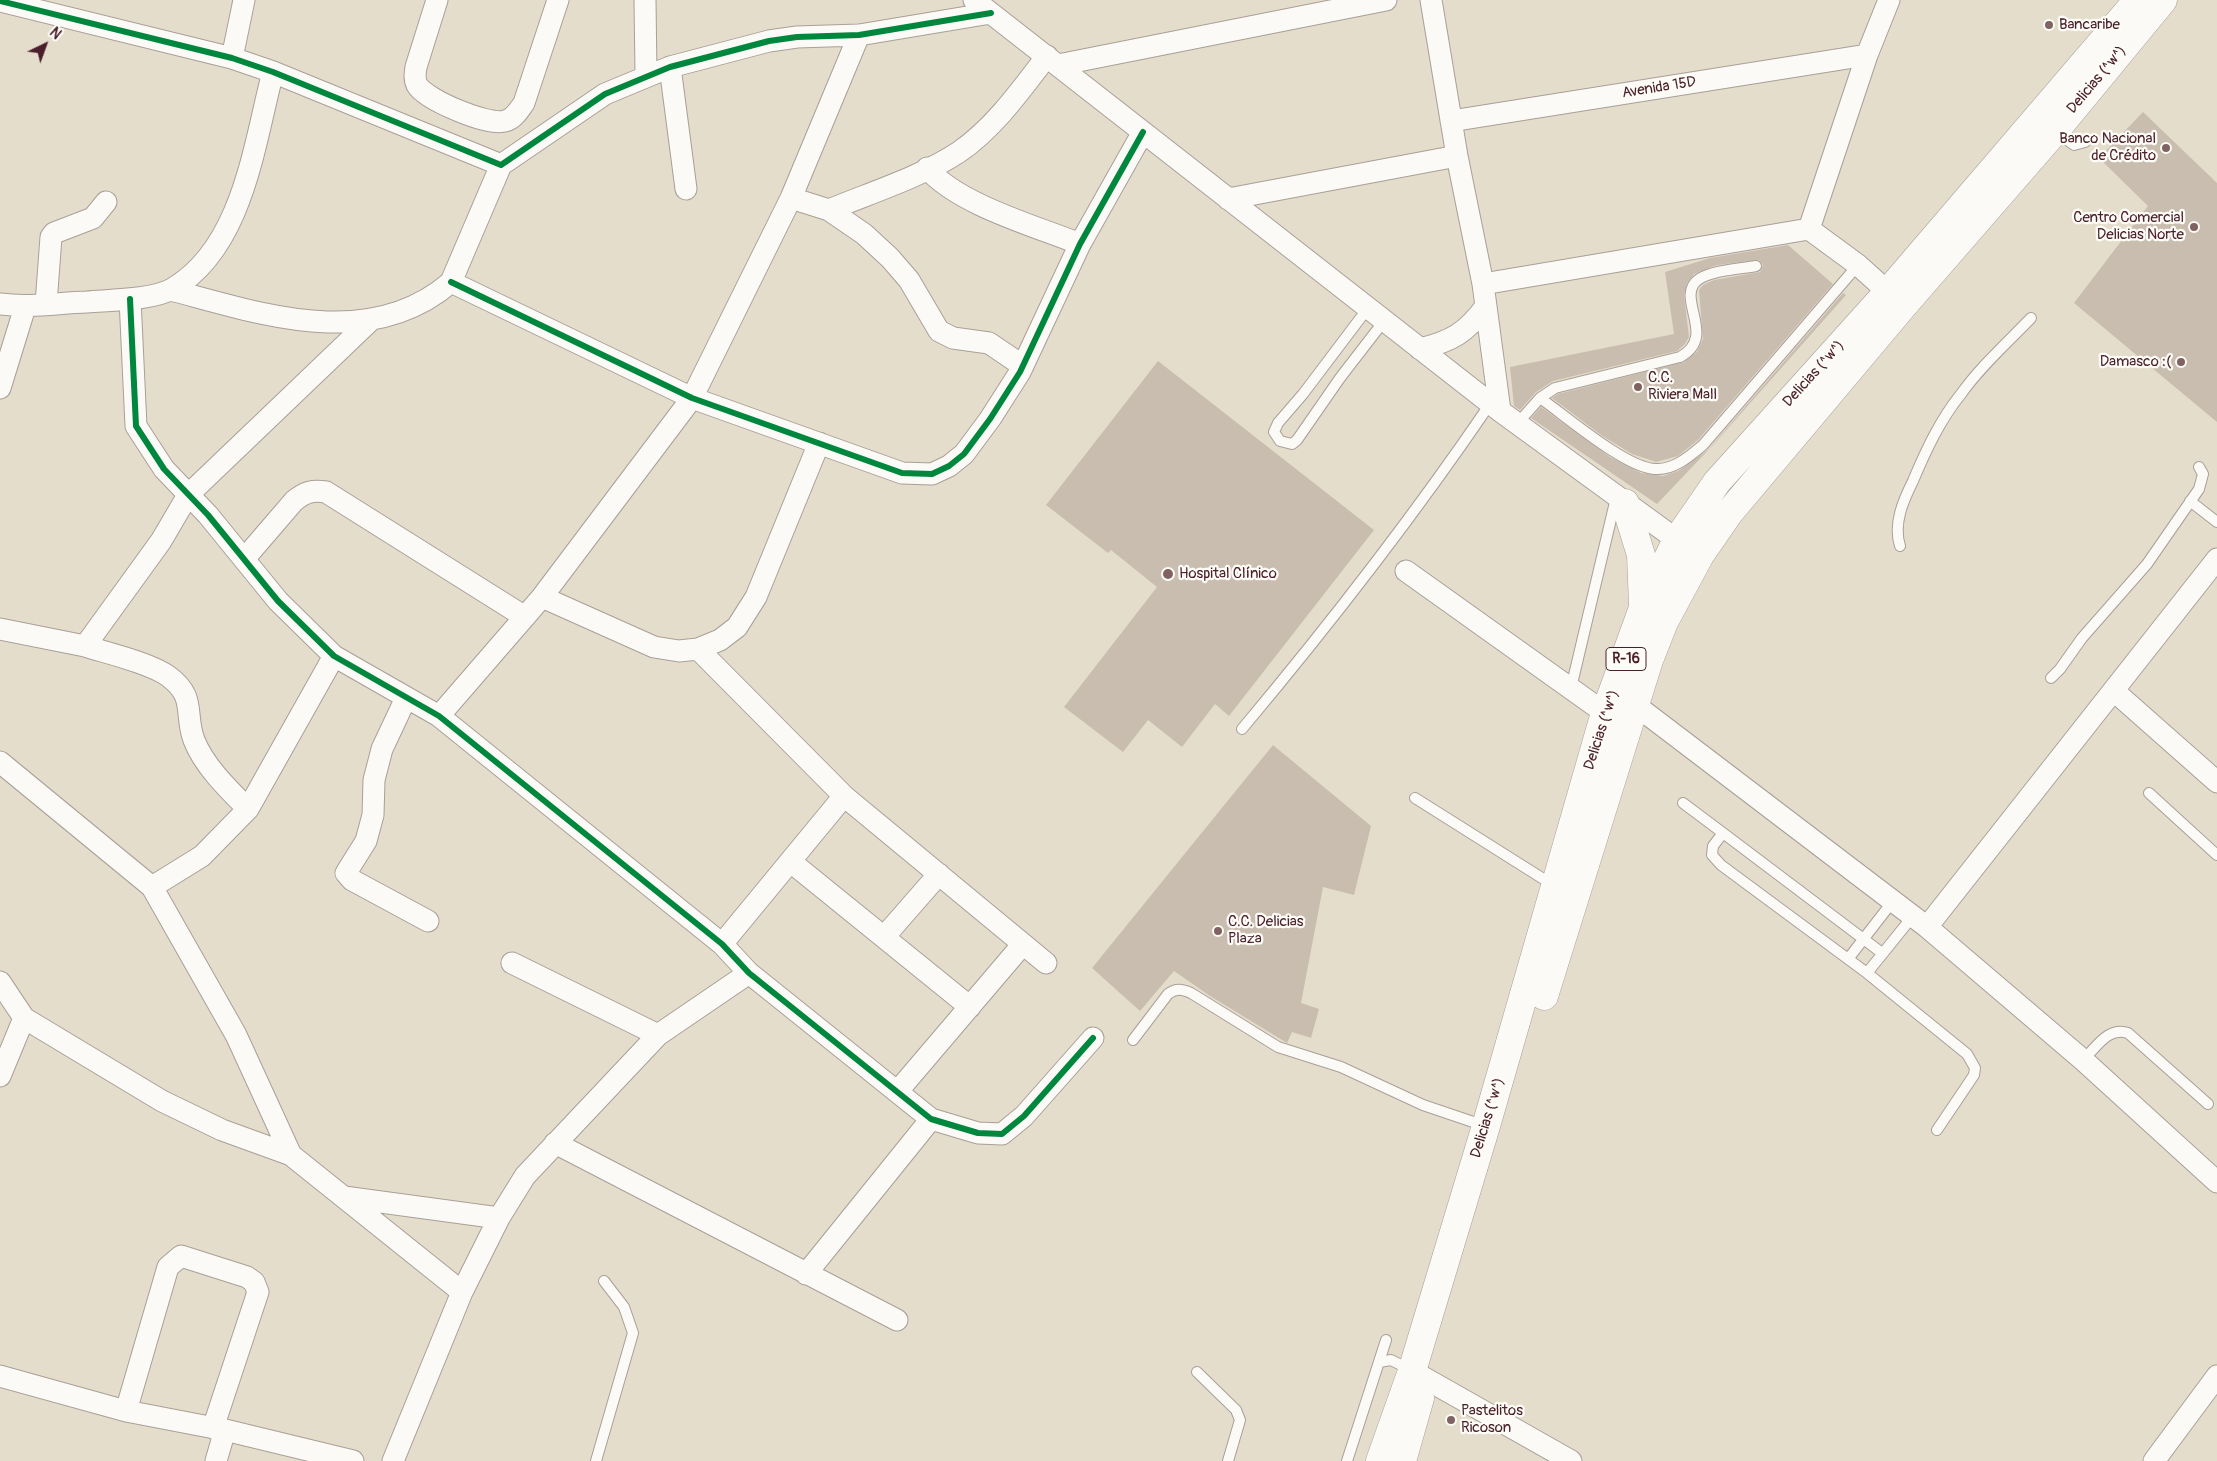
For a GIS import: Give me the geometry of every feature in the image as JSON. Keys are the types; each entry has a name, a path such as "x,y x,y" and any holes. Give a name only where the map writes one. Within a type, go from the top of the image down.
{"main road":[{"name":"Delicias (^w^)","path":"1402,1461 1419,1374 1486,1126 1605,713 1643,608 1677,540 1718,482 1888,292 2138,0"},
{"name":"Delicias (^w^)","path":"1380,1461 1419,1374 1634,704 1664,622 1700,555 1720,525 1750,487 1902,306 2055,131 2163,0"},
{"path":"1620,500 1641,555 1643,608"}],"street":[{"path":"232,58 244,0"},
{"path":"437,0 416,67 414,76 417,84 424,93 434,99 485,120 497,122 507,121 518,113 524,103 558,0"},
{"path":"645,0 646,75"},
{"path":"830,210 951,157 973,140 1052,61 1386,0"},
{"path":"1431,0 1457,156 1483,284 1495,407"},
{"path":"1809,229 1867,55 1890,0"},
{"path":"0,1 232,58 273,72 501,164"},
{"path":"171,290 270,317 307,322 372,319 401,311 440,291 451,282 501,164 591,102 646,75 769,41 797,37 859,35 983,6 1517,424 1620,500 1700,555"},
{"path":"439,716 542,597 692,398 791,198 859,35"},
{"name":"Avenida 15D","path":"1451,121 1867,55"},
{"path":"670,67 686,189"},
{"path":"0,304 25,307 130,299 171,290 191,275 210,255 225,234 236,210 273,72"},
{"path":"451,282 692,398 902,474 932,474 949,466 964,454 990,419 1023,366 1080,244 1143,132"},
{"path":"1228,199 1457,156"},
{"path":"927,168 943,184 961,196 1080,244"},
{"path":"791,198 830,210 864,234 890,258 909,280 940,331 953,338 988,343 1023,366"},
{"path":"46,304 51,237 54,233 93,218 106,202"},
{"path":"1483,284 1809,229 1858,264 1888,292"},
{"path":"130,299 136,426 164,468 245,558 278,601 334,656 439,716 722,944 749,973 931,1119 978,1133 1002,1134 1024,1116 1093,1038"},
{"path":"1420,349 1444,343 1458,336 1473,323 1486,306"},
{"path":"0,388 25,307"},
{"path":"85,646 160,540 188,495 372,319"},
{"path":"542,597 654,647 678,651 698,648 720,640 736,627 756,597 819,443"},
{"path":"245,558 294,501 303,494 313,491 326,492 525,617"},
{"path":"1920,922 2114,691 2217,559"},
{"path":"1406,571 1605,713"},
{"path":"0,629 85,646 167,675 180,687 188,701 194,740 218,778 248,809"},
{"path":"698,648 844,796 1046,963"},
{"path":"152,887 202,856 248,809 334,656"},
{"path":"2114,691 2215,776"},
{"path":"406,698 382,749 374,780 373,815 366,841 346,873 352,880 428,921"},
{"path":"1634,704 1920,922 2083,1060 2217,1182"},
{"path":"0,762 152,887 236,1035 291,1154"},
{"path":"722,944 844,796"},
{"path":"791,862 970,1007"},
{"path":"884,937 939,874"},
{"path":"897,1092 1023,944"},
{"path":"512,963 658,1035"},
{"path":"393,1461 462,1292 499,1218 525,1176 658,1035 749,973"},
{"path":"0,982 24,1018 162,1101 222,1130 291,1154 462,1292"},
{"path":"0,1076 24,1018"},
{"path":"806,1274 931,1119"},
{"path":"555,1144 897,1320"},
{"path":"344,1197 499,1218"},
{"path":"126,1411 168,1267 180,1256 247,1277 254,1282 258,1292 219,1429 216,1461"},
{"path":"1419,1374 1571,1461"},
{"path":"2154,1461 2217,1376"},
{"path":"1,1381 126,1411 219,1429 332,1459 353,1461"}],"lane":[{"path":"2055,131 2074,144 2085,142"},
{"path":"1540,398 1631,462 1657,469 1672,466 1688,457 1703,445 1858,264"},
{"path":"1517,424 1540,398 1555,388 1680,358 1688,353 1694,345 1698,332 1690,294 1692,286 1706,276 1756,266"},
{"path":"1376,314 1340,378 1297,440 1292,444 1280,441 1274,432 1278,423 1302,394 1376,314"},
{"path":"1900,546 1896,531 1897,523 1909,488 1940,424 1961,394 2031,318"},
{"path":"1242,729 1367,576 1495,407"},
{"path":"2051,678 2060,669 2082,638 2147,564 2202,480 2203,474 2199,467"},
{"path":"1570,688 1620,500"},
{"path":"2190,501 2217,522"},
{"path":"2149,793 2217,855"},
{"path":"1415,798 1556,887"},
{"path":"1683,803 1882,953"},
{"path":"1724,833 1712,850 1715,860 1867,973 1967,1054 1975,1068 1971,1083 1937,1130"},
{"path":"1848,959 1892,901"},
{"path":"1867,973 1882,953 1920,922"},
{"path":"1133,1040 1168,994 1174,990 1182,990 1191,993 1278,1047 1341,1067 1416,1102 1486,1126"},
{"path":"2083,1060 2113,1032 2120,1030 2128,1033 2208,1104"},
{"path":"596,1461 633,1333 624,1307 604,1281"},
{"path":"1347,1461 1386,1340"},
{"path":"1379,1362 1392,1360 1419,1374"},
{"path":"1197,1372 1236,1410 1240,1420 1228,1461"}],"building":[{"name":"Damasco :(","path":"2143,112 2217,183 2217,422 2074,303 2148,206 2099,158"},
{"name":"C.C. Riviera Mall","path":"1788,245 1833,284 1698,440 1678,456 1656,462 1632,454 1601,435 1552,398 1558,394 1684,362 1697,352 1703,339 1699,290 1703,285 1714,280 1760,272 1763,265 1759,260 1717,265 1694,274 1687,283 1684,295 1689,337 1685,344 1677,351 1553,381 1536,392 1520,410 1514,406 1510,367 1674,334 1665,272 1710,258"},
{"path":"1843,293 1846,295 1713,445 1657,504 1531,418 1541,407 1610,457 1641,473 1663,476 1678,471 1708,450"},
{"name":"Hospital Clínico","path":"1158,361 1374,530 1229,716 1215,704 1182,747 1148,720 1123,752 1064,707 1157,587 1111,550 1108,553 1046,505"},
{"name":"C.C. Delicias Plaza","path":"1273,745 1371,826 1354,895 1323,887 1301,1003 1319,1009 1311,1038 1292,1032 1287,1043 1210,996 1174,971 1140,1011 1092,968"}],"cycle path":[{"path":"0,1 232,58 273,72 501,165 605,94 670,67 769,41 797,37 859,35 991,13"},
{"path":"451,282 692,398 902,473 932,474 949,466 964,454 990,419 1020,372 1080,244 1143,132"},
{"path":"130,299 136,426 164,469 208,515 278,601 334,656 439,716 722,944 749,973 931,1119 978,1133 1002,1134 1024,1116 1093,1038"}],"place":[{"name":"Bancaribe","path":"2049,25"},
{"name":"Banco Nacional de Crédito","path":"2166,148"},
{"name":"Centro Comercial Delicias Norte","path":"2194,227"},
{"name":"Damasco :(","path":"2181,362"},
{"name":"C.C. Riviera Mall","path":"1638,387"},
{"name":"Hospital Clínico","path":"1168,574"},
{"name":"C.C. Delicias Plaza","path":"1218,931"},
{"name":"Pastelitos Ricoson","path":"1451,1420"}]}
